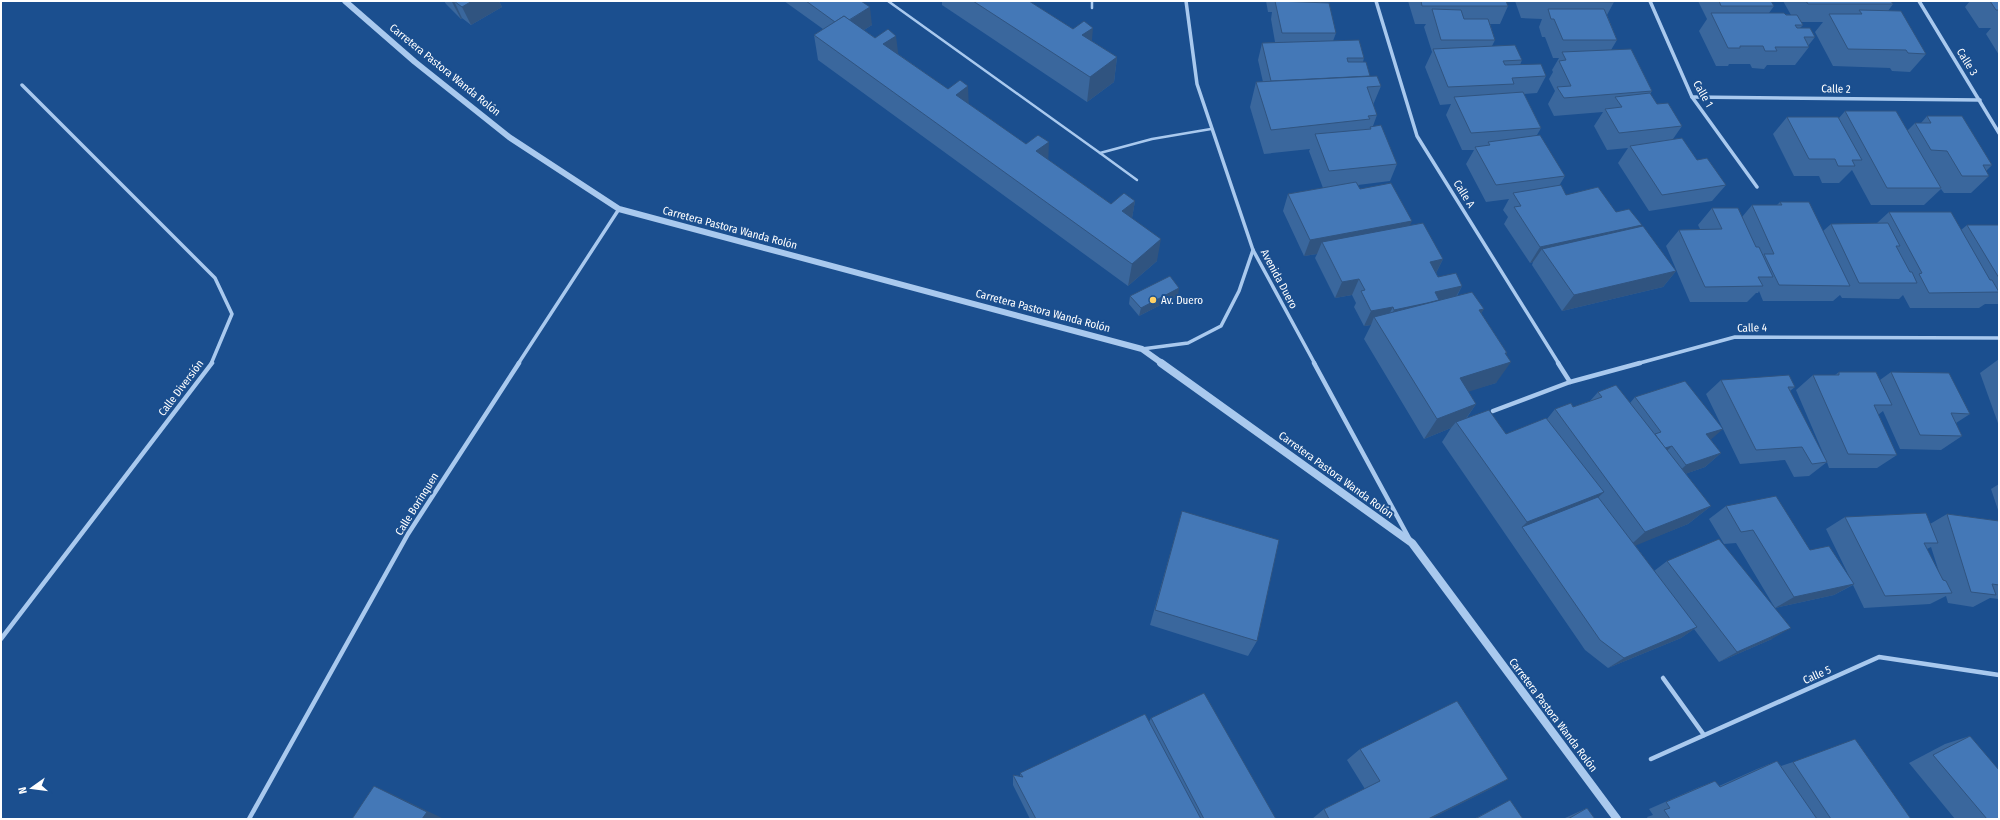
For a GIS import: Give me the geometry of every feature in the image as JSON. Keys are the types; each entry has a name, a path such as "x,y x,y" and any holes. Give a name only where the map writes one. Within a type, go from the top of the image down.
{"street":[{"name":"Carretera Pastora Wanda Rolón","path":"345,1 415,62 509,137 619,209 1142,349 1412,544 1617,819"},
{"name":"Avenida Duero","path":"1186,1 1197,84 1253,250 1412,544"},
{"name":"Calle A","path":"1376,1 1417,136 1570,382"},
{"name":"Calle 1","path":"1650,1 1692,97 1757,187"},
{"name":"Calle 3","path":"1918,1 1999,132"},
{"name":"Calle Diversión","path":"1,639 212,363 232,314 215,278 22,85"},
{"name":"Calle 2","path":"1692,97 1980,100"},
{"name":"Calle Borinquen","path":"249,819 408,534 619,209"},
{"path":"1142,349 1188,343 1221,326 1239,291 1253,250"},
{"name":"Calle 4","path":"1493,411 1570,382 1735,337 1999,338"},
{"name":"Calle 5","path":"1651,759 1879,657 1999,675"},
{"path":"1663,678 1704,734"}],"lane":[{"path":"888,1 1137,180"},
{"path":"1092,1 1092,8"},
{"path":"1100,153 1152,139 1211,129"}],"building":[{"path":"454,1 472,1 462,7"},
{"path":"806,1 861,1 870,7 849,20 844,16 835,22"},
{"path":"973,1 1029,1 1073,29 1084,21 1093,28 1082,35 1117,57 1090,77"},
{"path":"1275,1 1329,3 1336,33 1282,33"},
{"path":"1421,1 1506,1 1508,6 1422,6"},
{"path":"1554,1 1614,1 1614,2"},
{"path":"1719,1 1771,1 1774,6 1721,6"},
{"path":"1806,1 1891,1 1893,4 1808,4"},
{"path":"1990,1 1999,1 1999,10 1996,10"},
{"path":"1432,9 1461,10 1464,19 1488,19 1495,40 1441,40"},
{"path":"1548,9 1604,9 1617,40 1563,40 1554,19 1551,19"},
{"path":"1859,10 1901,11 1926,54 1908,53 1906,50 1848,49 1829,14 1862,14"},
{"path":"1711,13 1784,13 1786,15 1797,15 1803,25 1795,25 1797,28 1810,28 1815,37 1804,37 1809,47 1775,47 1777,51 1765,51 1763,46 1740,46 1740,48 1728,48"},
{"path":"844,16 875,38 888,29 896,36 883,44 948,89 960,80 968,86 956,95 1026,144 1038,135 1049,142 1036,151 1111,204 1124,193 1135,201 1122,211 1161,239 1132,264 814,35"},
{"path":"1359,40 1364,58 1347,58 1348,62 1366,62 1370,76 1271,81 1262,43"},
{"path":"1515,45 1522,60 1503,61 1505,65 1541,64 1546,76 1512,78 1514,84 1448,87 1433,49"},
{"path":"1631,49 1652,91 1564,98 1557,87 1571,86 1559,61 1566,60 1562,52"},
{"path":"1377,76 1381,86 1367,87 1377,115 1368,116 1370,119 1271,130 1256,82"},
{"path":"1523,92 1541,128 1471,133 1454,97"},
{"path":"1650,93 1657,104 1668,103 1682,126 1619,133 1605,109 1622,107 1615,97"},
{"path":"1845,111 1896,111 1941,188 1887,188"},
{"path":"1927,116 1962,116 1992,165 1983,165 1989,176 1962,176 1947,151 1931,150 1915,123 1931,123"},
{"path":"1787,117 1838,117 1862,160 1852,160 1855,166 1838,166 1835,159 1809,159"},
{"path":"1381,125 1397,164 1329,171 1315,134 1371,129 1370,127"},
{"path":"1540,135 1565,176 1496,185 1475,147 1490,145 1488,142"},
{"path":"1682,138 1697,160 1707,158 1726,185 1662,195 1630,146"},
{"path":"1356,182 1360,189 1391,183 1412,221 1310,240 1288,194"},
{"path":"1561,185 1566,195 1598,187 1616,212 1629,209 1642,225 1540,247 1514,207 1521,206 1513,193"},
{"path":"1780,202 1809,202 1850,286 1779,285 1764,254 1774,254 1752,205 1782,205"},
{"path":"1712,208 1738,208 1756,247 1759,247 1773,277 1758,277 1763,286 1705,287 1679,230 1722,229"},
{"path":"1889,212 1951,212 1990,280 1992,280 1999,292 1929,293 1919,274 1922,273"},
{"path":"1423,223 1443,259 1430,262 1438,277 1456,273 1462,286 1435,292 1439,300 1394,310 1393,307 1371,311 1361,291 1365,290 1359,279 1342,282 1322,242"},
{"path":"1888,223 1900,246 1896,246 1917,283 1859,283 1831,224"},
{"path":"1967,225 1999,225 1999,278"},
{"path":"1643,226 1676,271 1574,295 1542,249"},
{"path":"1170,276 1179,288 1141,308 1130,296"},
{"path":"1472,292 1484,309 1479,310 1507,353 1505,353 1511,362 1460,378 1476,404 1437,419 1374,317"},
{"path":"1839,372 1876,372 1892,405 1874,405 1897,455 1848,454 1813,375 1839,375"},
{"path":"1891,372 1949,373 1970,414 1951,413 1962,436 1920,435"},
{"path":"1789,375 1795,387 1788,387 1827,462 1812,464 1802,447 1756,450 1721,380"},
{"path":"1685,381 1723,429 1706,434 1721,453 1686,465 1672,446 1665,448 1655,434 1661,432 1635,397"},
{"path":"1616,385 1711,506 1645,532 1555,409 1571,403 1573,407 1602,397 1598,392"},
{"path":"1489,410 1506,434 1546,418 1604,492 1527,522 1456,422"},
{"path":"1776,496 1810,550 1829,546 1854,584 1794,597 1753,530 1741,532 1726,506"},
{"path":"1598,497 1697,627 1624,658 1600,640 1522,527"},
{"path":"1182,511 1279,540 1257,641 1155,610"},
{"path":"1926,513 1938,543 1924,543 1943,580 1946,581 1952,593 1885,596 1845,517"},
{"path":"1947,514 1999,521 1999,585 1992,584 1996,595 1971,592"},
{"path":"1719,539 1791,628 1737,652 1667,561"},
{"path":"1204,693 1276,819 1204,819 1151,718"},
{"path":"1457,701 1508,779 1428,819 1329,819 1324,809 1380,781 1360,749"},
{"path":"1145,714 1201,819 1036,819 1013,775 1023,777 1020,773"},
{"path":"1970,736 1999,770 1999,819 1987,819 1933,755"},
{"path":"1855,739 1911,819 1831,819 1793,762"},
{"path":"1777,761 1817,819 1670,819 1664,810 1670,808 1666,802 1715,781 1720,787"},
{"path":"374,786 427,812 422,819 352,819"},
{"path":"1510,800 1523,819 1475,819"},
{"path":"1587,808 1595,819 1568,819"}],"place":[{"name":"Av. Duero","path":"1153,300"}]}
